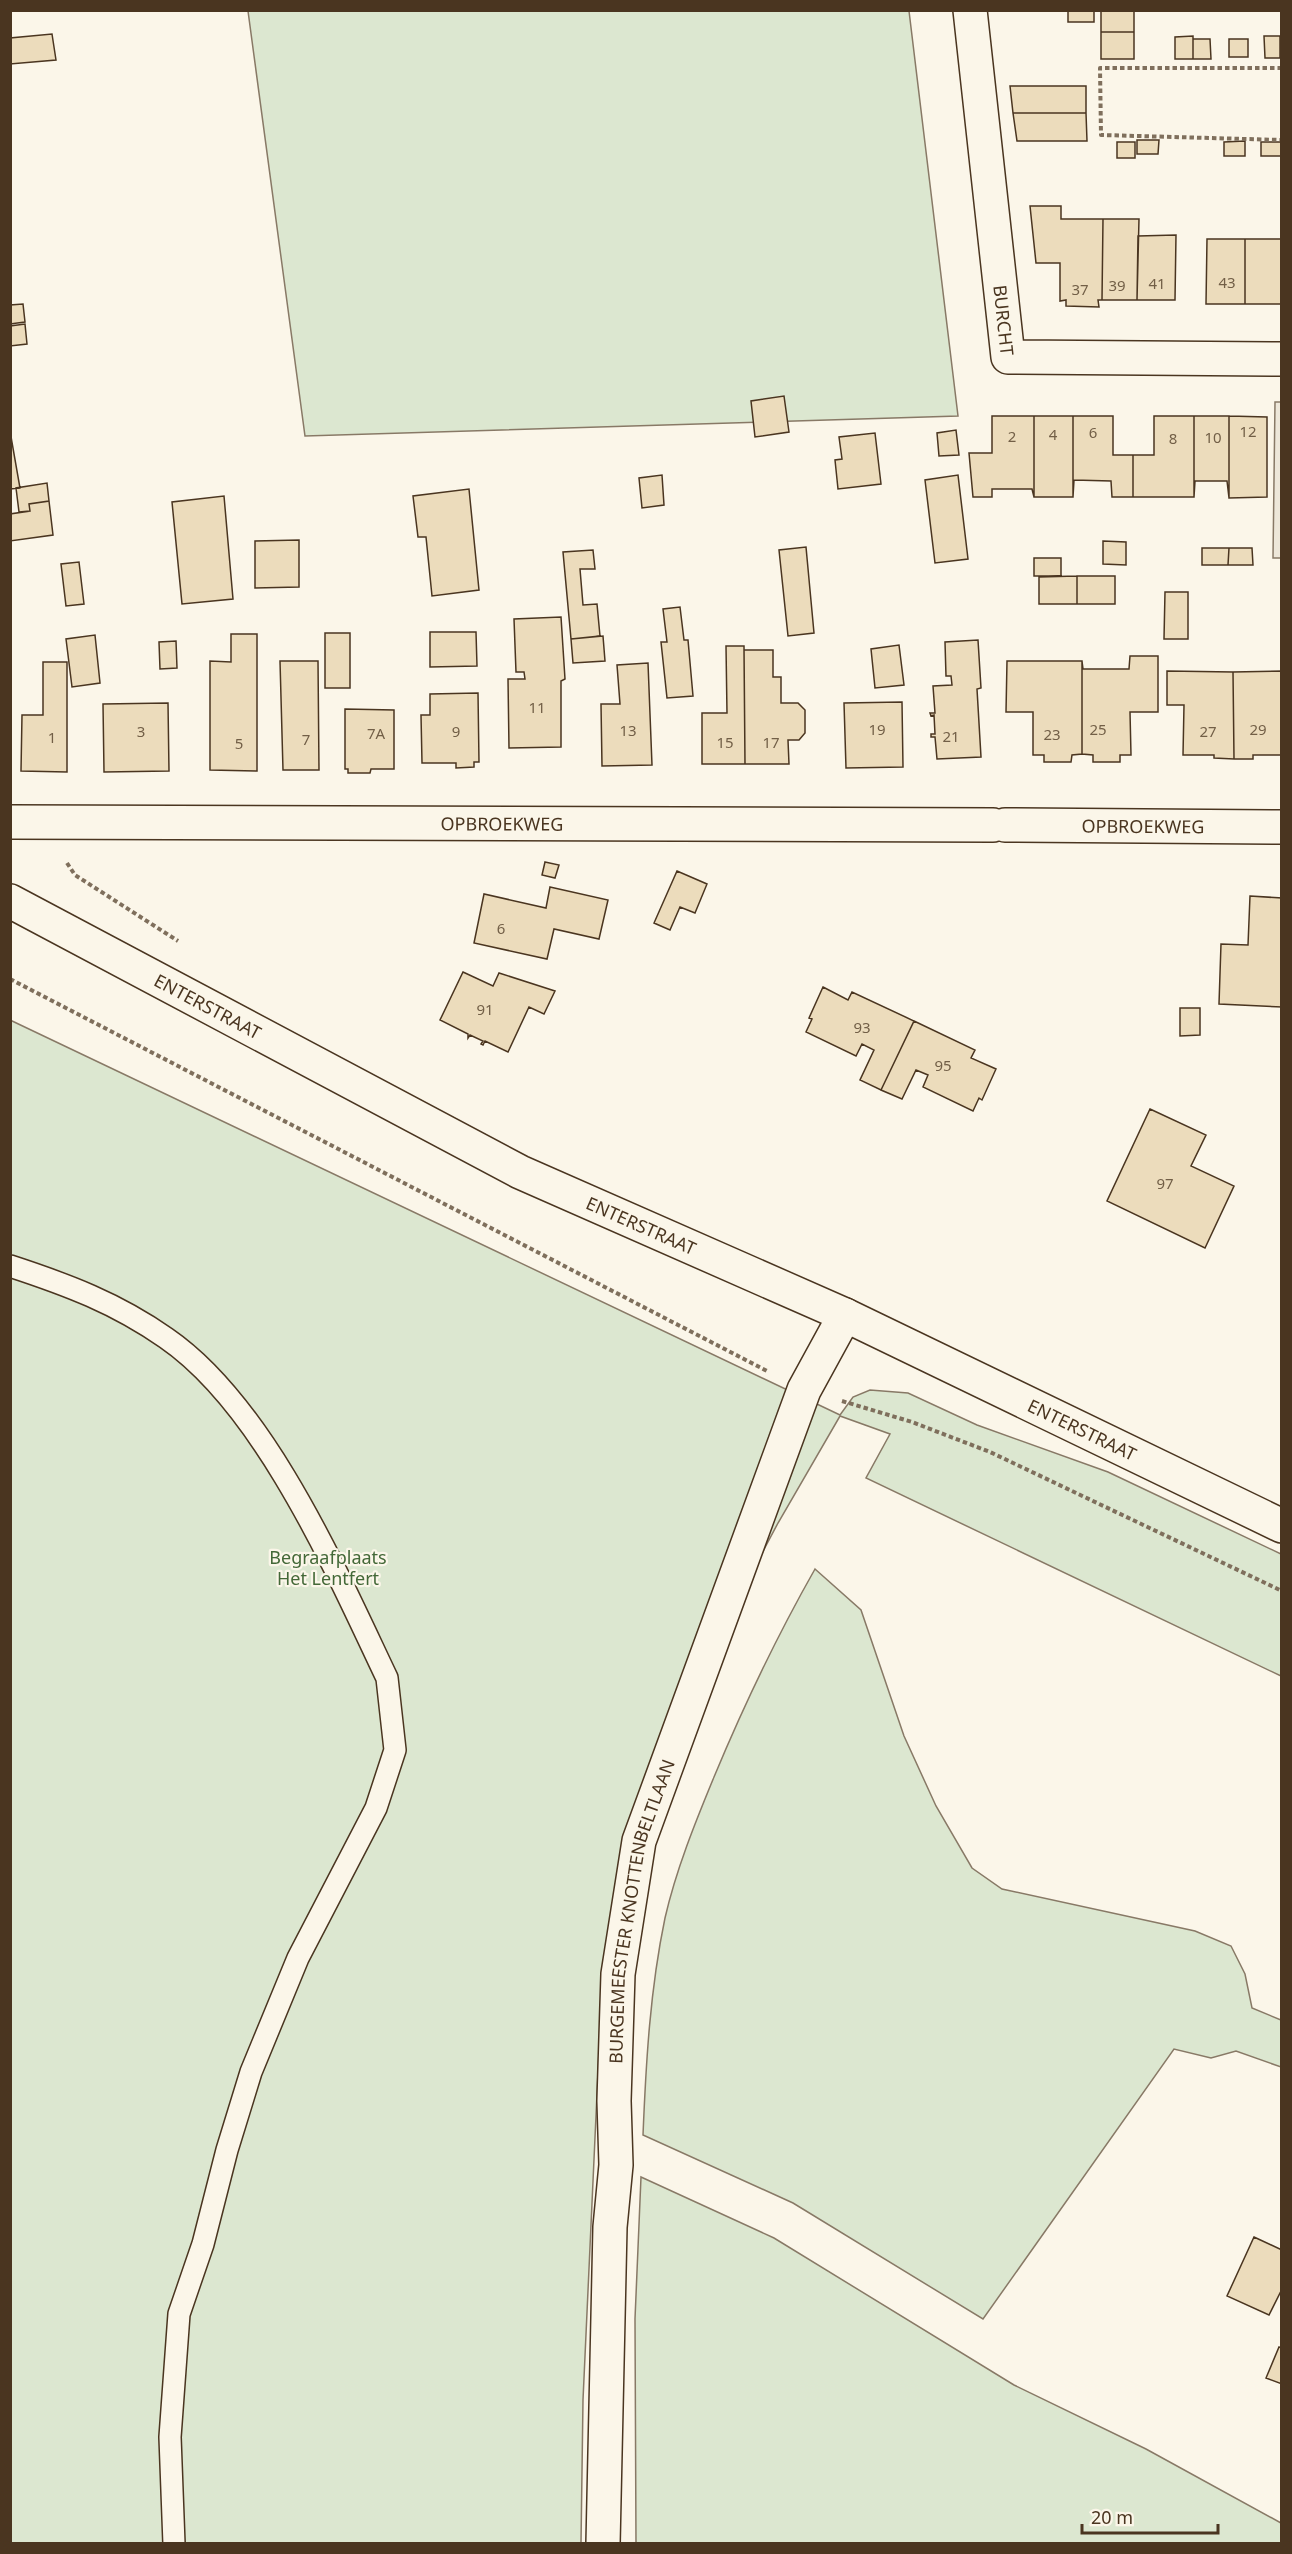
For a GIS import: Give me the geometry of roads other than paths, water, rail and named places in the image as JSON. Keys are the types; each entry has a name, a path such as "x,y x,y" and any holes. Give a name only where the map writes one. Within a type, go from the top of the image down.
{"street":[{"name":"BURCHT","path":"970,10 1008,357 1281,359"},
{"name":"OPBROEKWEG","path":"25,822 1281,827"},
{"name":"ENTERSTRAAT","path":"10,901 520,1172 845,1315 1281,1526"},
{"name":"BURGEMEESTER KNOTTENBELTLAAN","path":"603,2544 610,2227 616,2165 614,2101 618,1974 639,1841 804,1390 845,1315"}],"lane":[{"path":"10,1266 73,1286 109,1303 168,1339 202,1368 231,1399 276,1464 307,1517 387,1678 396,1750 376,1808 298,1958 250,2072 203,2244 179,2314 170,2437 174,2544"}],"park label":[{"name":"Begraafplaats Het Lentfert","path":"328,1567"}]}
